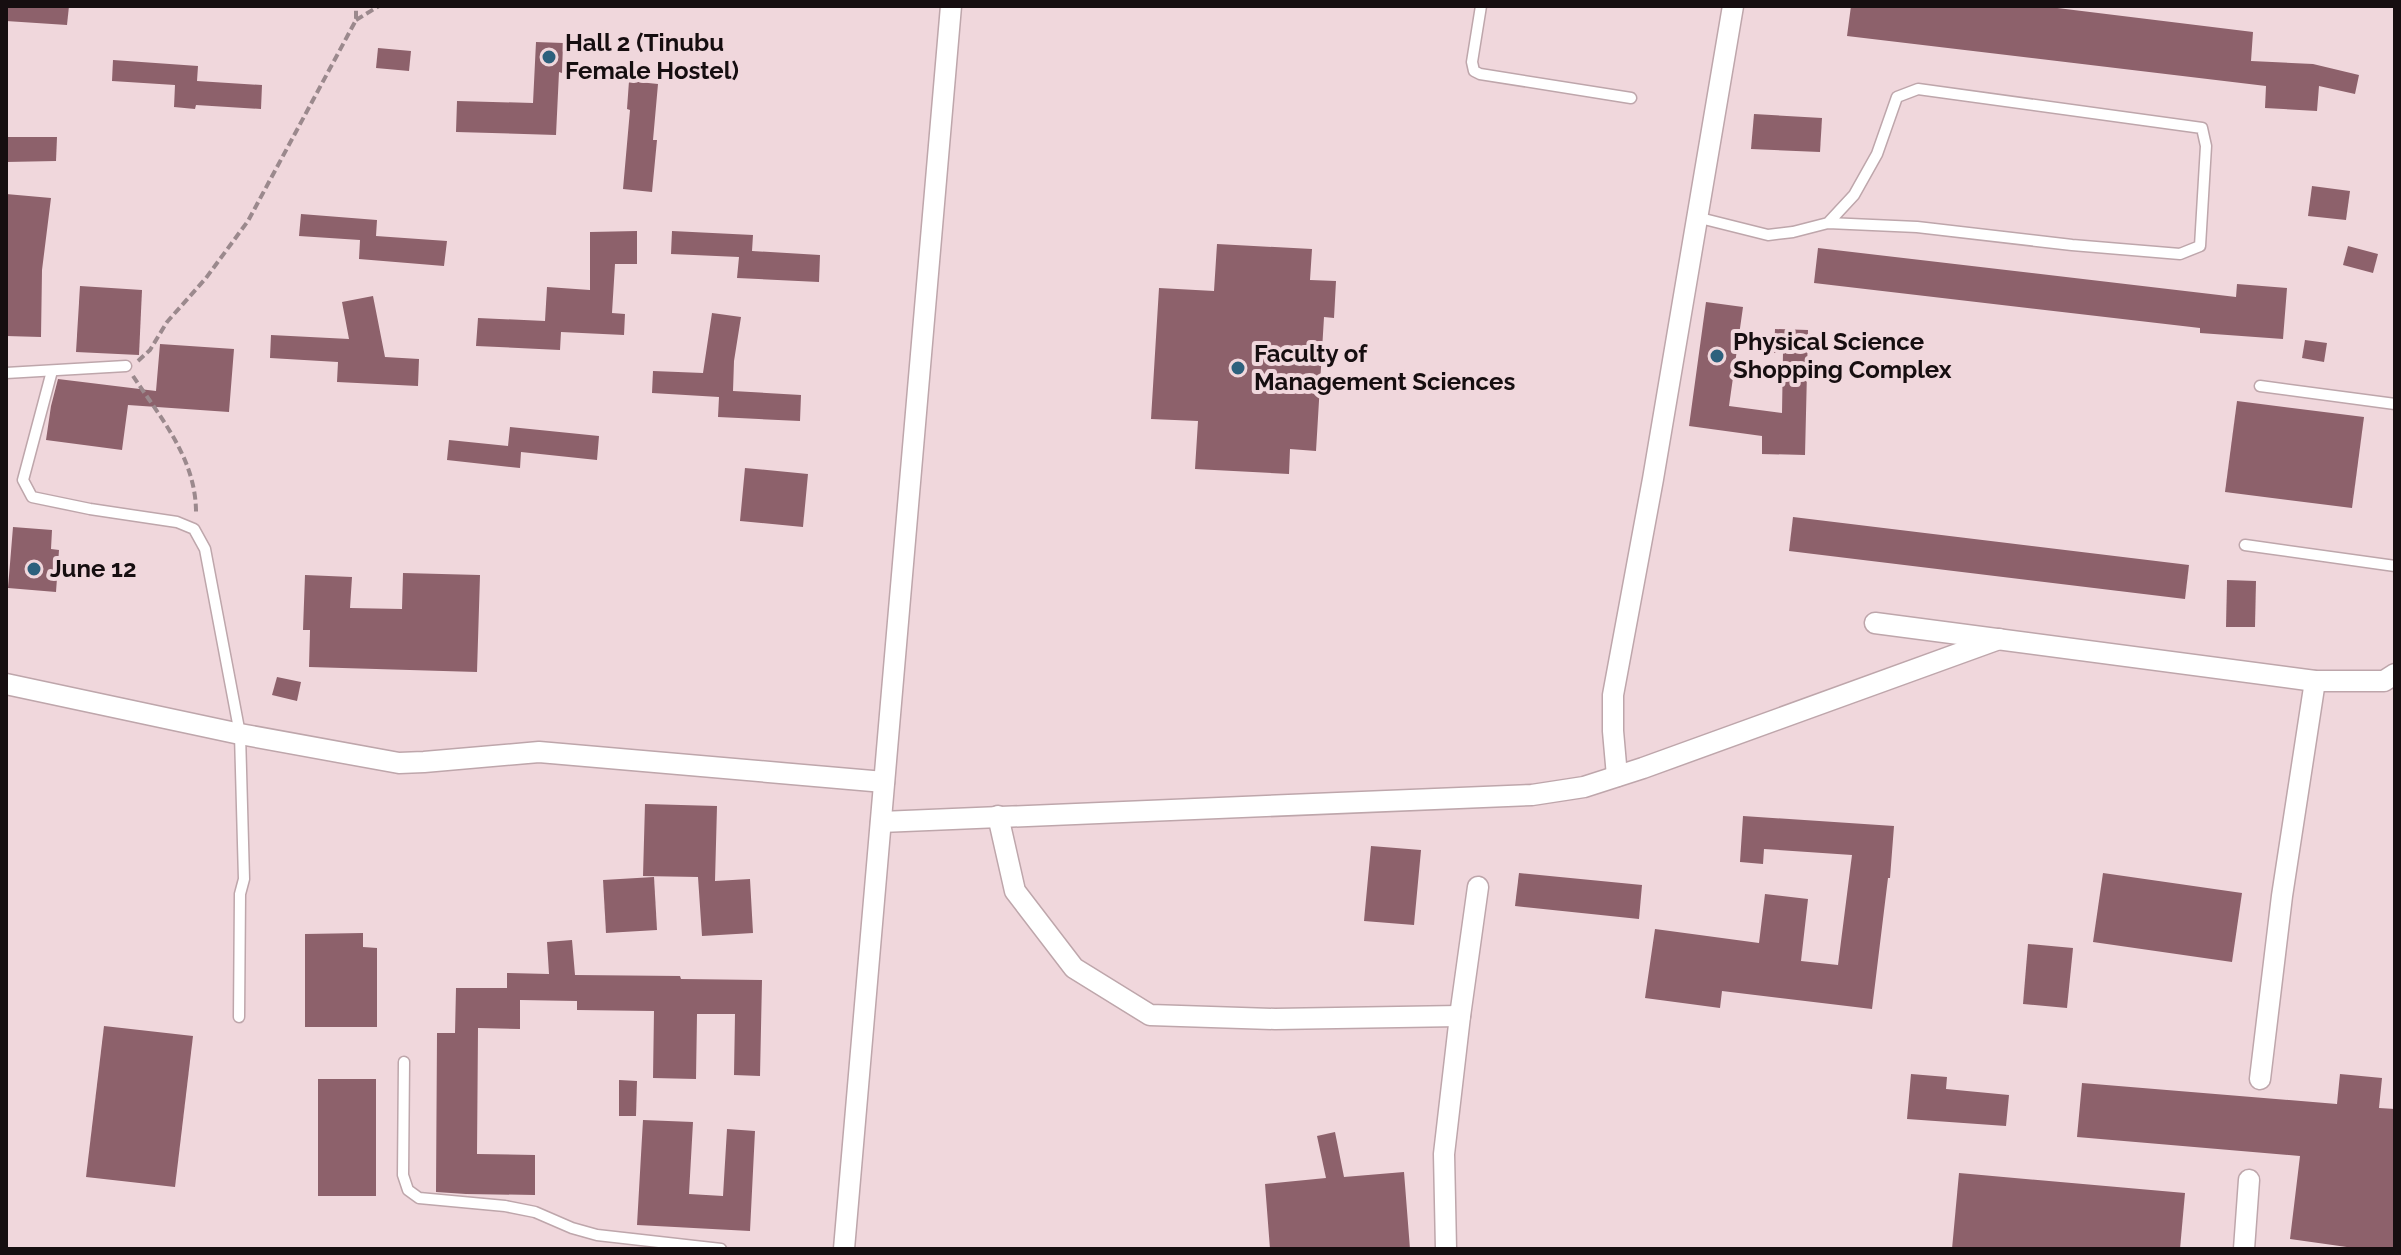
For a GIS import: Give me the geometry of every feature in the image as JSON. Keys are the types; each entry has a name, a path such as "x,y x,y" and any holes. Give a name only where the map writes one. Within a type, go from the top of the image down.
{"street":[{"path":"844,1249 951,6"},
{"path":"1617,776 1613,695 1733,6"},
{"path":"1875,623 2315,681 2384,681 2395,674"},
{"path":"881,822 1532,795 1584,787 1999,639"},
{"path":"2260,1079 2282,896 2315,681"},
{"path":"6,684 240,734 399,763 539,752 884,782"},
{"path":"998,816 1015,891 1074,968 1150,1015 1275,1019 1460,1016"},
{"path":"1446,1249 1444,1154 1478,887"},
{"path":"2244,1249 2249,1180"}],"lane":[{"path":"1481,6 1472,62 1474,71 1631,98"},
{"path":"1696,217 1768,235 1828,223 1917,227 2180,254 2200,246 2206,146 2202,128 1918,89 1897,97 1877,154 1854,195 1828,223"},
{"path":"6,373 126,366"},
{"path":"52,371 23,480 32,497 177,522 194,529 205,549 240,734 244,879 240,894 239,1017"},
{"path":"2260,386 2395,404"},
{"path":"2245,545 2395,566"},
{"path":"404,1062 403,1175 408,1190 419,1198 535,1212 572,1228 638,1244 721,1249"}],"path":[{"path":"194,529 196,491 184,457 173,434 126,366 139,361 150,350 167,322 206,278 248,221 356,20 356,6"},
{"path":"356,20 379,6"}],"building":[{"path":"6,6 69,6 67,25 6,21"},
{"path":"1851,6 2041,6 2253,32 2251,61 2313,64 2359,75 2355,94 2319,86 2317,111 2265,108 2266,86 1847,36"},
{"path":"536,42 563,43 556,135 456,132 457,101 533,103"},
{"path":"378,48 411,51 409,71 376,68"},
{"path":"113,60 198,66 197,81 262,85 261,109 196,105 195,109 174,107 175,85 112,81"},
{"path":"629,81 658,84 652,192 623,189 630,110 627,109"},
{"path":"1754,114 1822,118 1820,152 1751,149"},
{"path":"6,137 57,137 56,161 6,162"},
{"path":"2312,186 2350,191 2346,220 2308,216"},
{"path":"6,194 51,198 42,270 41,337 6,336"},
{"path":"301,214 377,220 376,236 447,241 444,266 359,259 360,240 299,236"},
{"path":"637,231 637,264 615,264 612,313 625,314 624,335 561,332 560,350 476,346 478,318 545,321 547,287 590,290 590,232"},
{"path":"672,231 753,235 752,251 820,255 819,282 737,278 739,257 671,254"},
{"name":"Faculty of Management Sciences","path":"1217,244 1312,249 1310,280 1336,281 1334,318 1324,317 1316,451 1290,449 1289,474 1195,469 1198,421 1151,419 1159,288 1214,291"},
{"path":"2348,246 2378,254 2373,273 2343,265"},
{"path":"1818,248 2236,297 2237,284 2287,288 2283,339 2200,333 2200,328 1814,283"},
{"path":"80,286 142,290 139,355 76,352"},
{"path":"373,296 385,357 419,359 418,386 337,382 338,362 270,358 271,335 349,339 342,302"},
{"path":"1706,302 1743,307 1729,406 1782,413 1783,352 1774,353 1775,329 1808,330 1805,455 1762,454 1762,436 1689,426"},
{"path":"712,313 741,317 733,391 801,395 800,421 718,417 719,397 652,393 653,371 703,373"},
{"path":"2305,340 2327,343 2324,362 2302,358"},
{"path":"160,344 234,349 229,412 128,405 122,450 46,440 58,379 156,391"},
{"path":"2237,401 2364,417 2352,508 2225,492"},
{"path":"510,427 599,436 597,460 521,452 520,468 447,460 449,440 508,446"},
{"path":"745,468 808,474 803,527 740,521"},
{"path":"1793,517 2189,565 2185,599 1789,551"},
{"name":"June 12","path":"13,527 52,530 51,549 59,550 56,592 8,588"},
{"path":"403,573 480,575 477,672 309,667 310,630 303,630 305,575 352,577 350,608 402,609"},
{"path":"2227,580 2256,581 2255,627 2226,627"},
{"path":"277,677 301,682 297,701 272,695"},
{"path":"645,804 717,806 715,881 750,879 753,933 702,936 698,877 643,876"},
{"path":"1743,816 1894,826 1872,1009 1722,991 1720,1008 1645,998 1655,929 1759,943 1765,894 1808,899 1801,961 1838,965 1852,855 1764,849 1763,864 1740,862"},
{"path":"1371,846 1421,850 1414,925 1364,921"},
{"path":"1519,873 1642,885 1639,919 1515,906"},
{"path":"2103,873 2242,893 2232,962 2093,942"},
{"path":"654,877 657,930 606,933 603,880"},
{"path":"363,933 363,947 377,948 377,1027 305,1027 305,934"},
{"path":"572,940 575,975 762,980 760,1076 734,1075 735,1014 697,1014 696,1079 653,1078 654,1011 577,1010 577,1001 520,1000 520,1029 478,1028 477,1154 535,1155 535,1195 436,1192 437,1033 455,1033 456,988 507,988 507,973 549,974 547,942"},
{"path":"2028,944 2073,948 2067,1008 2023,1004"},
{"path":"104,1026 193,1036 175,1187 86,1177"},
{"path":"1911,1074 1947,1077 1946,1089 2009,1095 2006,1126 1907,1119"},
{"path":"2340,1074 2382,1078 2379,1108 2395,1109 2395,1249 2361,1249 2290,1239 2300,1156 2077,1137 2082,1083 2337,1104"},
{"path":"318,1079 376,1079 376,1196 318,1196"},
{"path":"619,1080 637,1081 636,1116 619,1116"},
{"path":"643,1120 693,1122 689,1194 723,1196 727,1129 755,1131 750,1231 637,1225"},
{"path":"1335,1132 1344,1177 1404,1172 1410,1249 1270,1249 1265,1184 1326,1178 1317,1136"},
{"path":"1959,1173 2185,1193 2180,1249 1952,1249"}],"place":[{"name":"Hall 2 (Tinubu Female Hostel)","path":"549,57"},
{"name":"Physical Science Shopping Complex","path":"1717,356"},
{"name":"Faculty of Management Sciences","path":"1238,368"},
{"name":"June 12","path":"34,569"}]}
